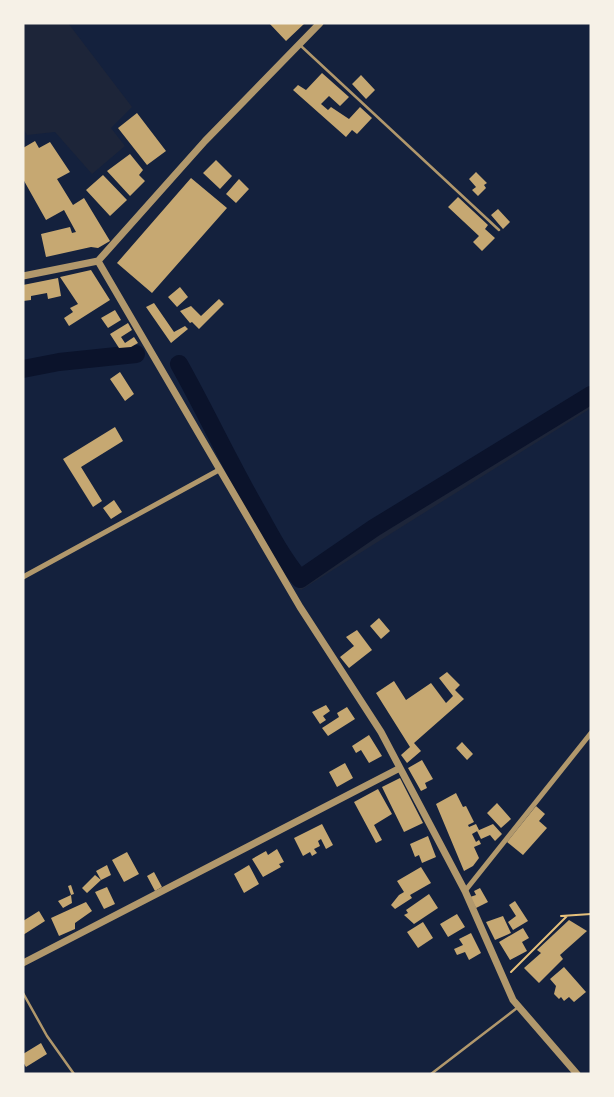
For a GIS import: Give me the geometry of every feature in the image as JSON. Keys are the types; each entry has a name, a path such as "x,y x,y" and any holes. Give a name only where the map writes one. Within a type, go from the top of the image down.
{"street":[{"path":"23,276 98,261 205,141 320,23"},
{"path":"98,261 300,607 381,732 465,891 513,1000 577,1074"},
{"path":"23,577 219,470"},
{"path":"465,891 591,733"},
{"path":"23,963 400,768"}],"lane":[{"path":"299,44 499,230"},
{"path":"23,993 47,1036 74,1074"},
{"path":"431,1074 519,1007"}],"path":[{"path":"561,916 591,914"},
{"path":"504,979 567,916"}],"shaded area":[{"path":"23,23 68,23 132,107 111,128 125,146 92,174 55,132 27,135 23,128"},
{"path":"591,387 591,407 588,410 301,590 287,575 416,493"}],"building":[{"path":"269,23 305,23 286,41"},
{"path":"322,73 349,97 340,106 329,96 321,104 349,119 360,107 372,118 357,134 352,130 346,137 293,90 298,85 306,90"},
{"path":"361,75 375,90 366,99 352,84"},
{"path":"137,113 166,151 147,165 118,128"},
{"path":"35,141 39,148 50,142 70,172 57,179 73,205 84,198 110,241 98,248 91,247 46,257 41,234 70,227 72,233 76,232 64,210 46,220 23,179 23,148"},
{"path":"130,154 143,170 139,175 145,181 130,196 107,171"},
{"path":"216,160 232,176 220,189 203,173"},
{"path":"476,172 487,183 478,196 472,190 476,187 469,179"},
{"path":"103,175 127,200 110,216 86,190"},
{"path":"191,178 227,208 152,293 117,263"},
{"path":"239,179 249,189 236,203 226,194"},
{"path":"458,197 488,225 485,229 495,238 482,251 473,242 479,236 448,207"},
{"path":"498,209 510,222 503,229 491,215"},
{"path":"91,270 110,300 69,326 64,318 73,312 70,308 78,304 60,277"},
{"path":"58,278 61,296 48,299 47,293 31,296 31,300 23,301 23,285"},
{"path":"180,287 188,297 177,307 168,297"},
{"path":"219,299 224,304 199,329 180,311 191,306 201,316"},
{"path":"154,303 174,332 185,326 188,329 171,343 146,307"},
{"path":"115,310 121,320 108,328 101,318"},
{"path":"128,323 132,330 121,337 125,343 134,337 138,343 119,348 110,334"},
{"path":"120,372 134,394 125,401 110,379"},
{"path":"115,427 123,441 81,467 102,501 93,507 63,459"},
{"path":"114,500 122,512 111,519 103,508"},
{"path":"379,618 390,631 381,639 370,626"},
{"path":"357,630 372,650 349,668 340,657 354,646 346,637"},
{"path":"447,672 460,685 455,690 464,699 414,743 421,751 407,763 401,755 410,747 376,693 394,681 406,700 431,683 446,703 453,696 439,678"},
{"path":"326,705 330,711 323,716 326,720 320,724 312,712"},
{"path":"347,707 355,719 328,736 322,728 339,717 337,713"},
{"path":"369,735 382,756 369,763 361,750 356,753 352,746"},
{"path":"462,742 473,754 467,760 456,748"},
{"path":"422,760 433,779 425,783 427,788 421,791 408,768"},
{"path":"345,763 353,778 337,787 329,772"},
{"path":"400,778 423,823 404,832 382,787"},
{"path":"378,789 392,814 374,825 382,840 376,843 354,802"},
{"path":"456,793 474,822 468,825 469,827 476,824 479,830 472,834 476,842 479,840 481,844 474,847 479,858 473,866 464,871 436,804"},
{"path":"497,803 511,819 501,828 487,813"},
{"path":"536,806 545,814 539,821 547,828 523,855 507,842"},
{"path":"322,824 333,845 326,849 321,839 318,841 320,846 314,849 317,853 312,856 310,852 303,856 294,838"},
{"path":"493,824 502,834 495,841 490,835 481,839 477,831"},
{"path":"428,836 436,857 422,863 419,855 415,857 410,844"},
{"path":"277,849 284,862 279,864 281,867 263,877 252,859 266,851 268,855"},
{"path":"127,852 139,874 124,882 112,860"},
{"path":"107,865 111,875 101,880 96,871"},
{"path":"249,865 259,884 244,893 234,874"},
{"path":"421,867 431,883 410,895 412,898 395,909 391,905 404,892 397,881"},
{"path":"154,872 162,887 155,891 147,876"},
{"path":"95,875 101,880 87,893 82,888"},
{"path":"107,887 115,904 104,909 95,892"},
{"path":"480,888 488,902 476,908 470,897 476,895 474,891"},
{"path":"429,894 438,908 414,924 404,915 408,913 406,910"},
{"path":"71,895 72,903 63,908 58,901"},
{"path":"515,901 528,921 513,930 508,922 516,916 509,905"},
{"path":"86,902 92,911 75,923 75,929 59,936 51,918"},
{"path":"39,911 45,921 23,935 23,921"},
{"path":"457,914 465,927 448,937 440,924"},
{"path":"503,916 511,933 495,940 486,922"},
{"path":"569,920 587,931 560,955 563,959 539,983 524,968 541,953 537,950"},
{"path":"423,922 433,938 418,948 407,932"},
{"path":"523,928 529,938 522,942 527,951 510,960 499,942"},
{"path":"471,933 481,953 469,960 465,952 457,955 454,949 463,945 459,939"},
{"path":"564,967 586,992 574,1002 569,997 564,1001 561,997 559,999 554,994 556,986 550,979"},
{"path":"41,1043 47,1054 26,1067 23,1054"}],"waterway":[{"path":"23,369 59,362 136,354"},
{"path":"179,364 283,557 300,579 374,528 591,395"}]}
